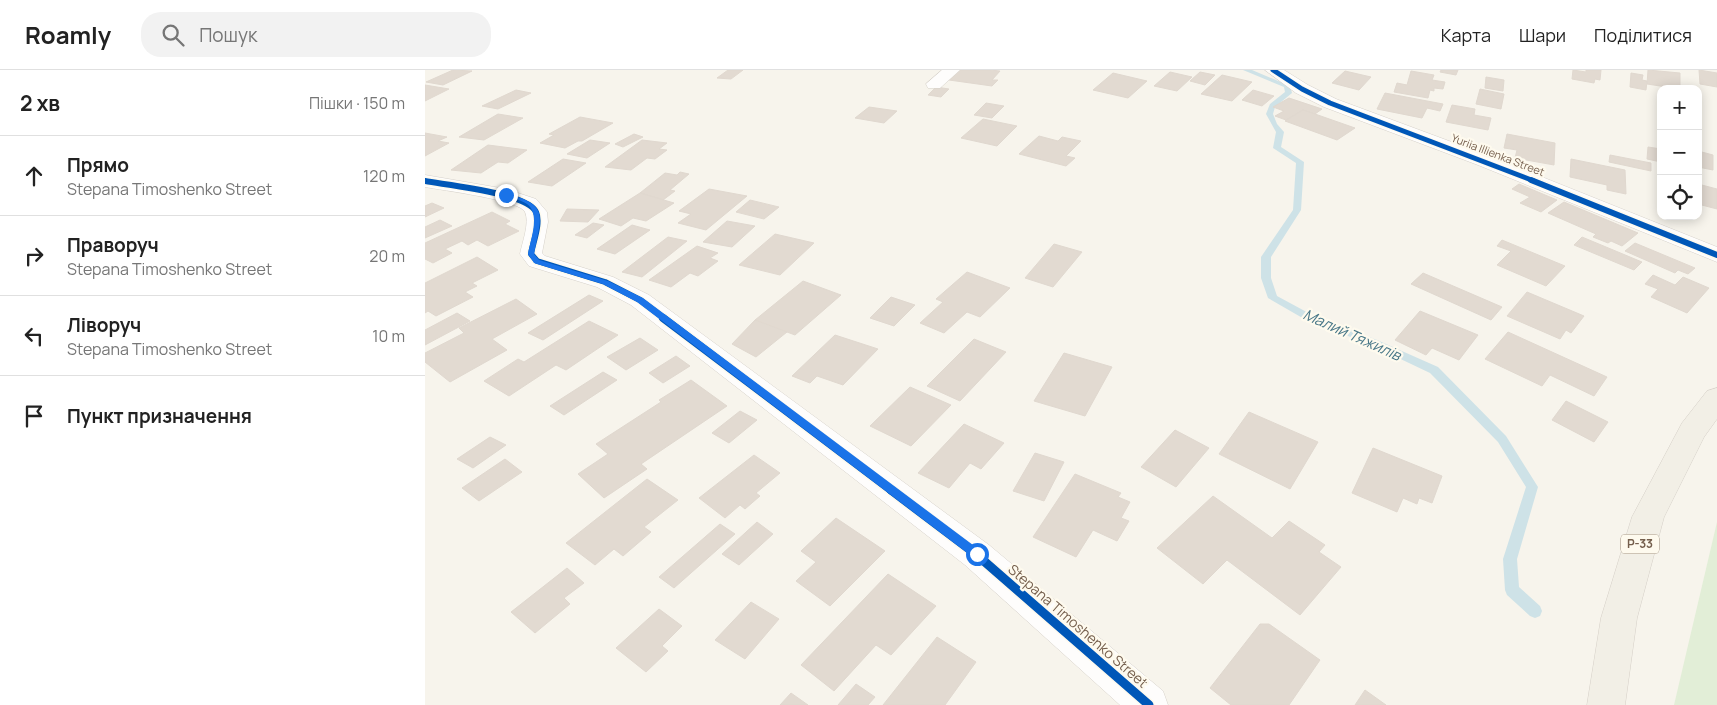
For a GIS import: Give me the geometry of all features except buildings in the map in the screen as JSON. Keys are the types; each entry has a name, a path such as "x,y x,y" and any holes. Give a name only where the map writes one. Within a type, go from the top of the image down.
{"main road":[{"name":"Р-33","path":"1606,705 1619,618 1648,517 1692,431 1717,398"}],"street":[{"path":"935,84 952,70"},
{"name":"Yuriia Illienka Street","path":"1276,70 1302,89 1330,103 1485,161 1717,255"},
{"name":"Stepana Timoshenko Street","path":"425,182 506,195 529,202 536,212 537,222 531,254 537,261 605,282 640,300 977,554 1149,705"}],"green space":[{"path":"1717,522 1717,705 1674,705"}],"waterway":[{"name":"Малий Тяжилів","path":"1246,70 1287,86 1289,93 1273,106 1269,114 1280,132 1277,148 1300,162 1297,210 1266,257 1266,278 1273,298 1310,318 1373,342 1434,370 1502,439 1532,487 1510,559 1512,590 1535,611"}],"cycle path":[{"path":"1273,70 1302,89 1330,103 1485,161 1717,255"},
{"path":"425,181 506,195 529,203 536,212 537,222 531,254 537,261 605,282 640,300 977,555 1149,705"}],"route":[{"path":"506,195 529,202 536,212 537,222 531,254 537,261 605,282 640,300 977,554"}]}
